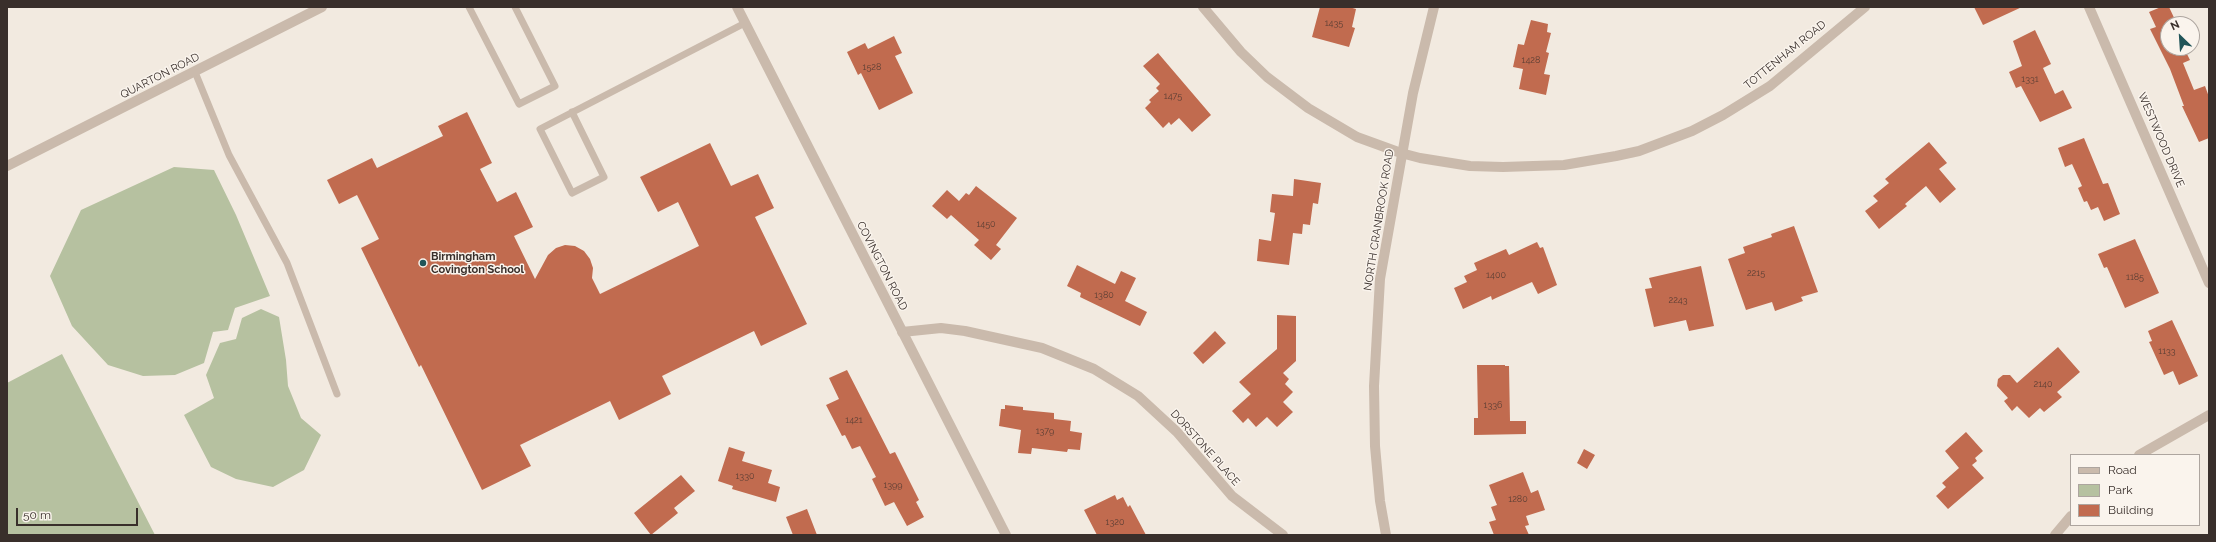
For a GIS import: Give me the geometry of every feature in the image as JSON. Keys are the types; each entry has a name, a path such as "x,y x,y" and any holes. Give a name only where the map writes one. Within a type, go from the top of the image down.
{"street":[{"name":"QUARTON ROAD","path":"7,166 322,7"},
{"name":"COVINGTON ROAD","path":"737,7 1006,535"},
{"name":"TOTTENHAM ROAD","path":"1204,7 1241,52 1286,93 1357,137 1401,153 1470,166 1503,167 1564,165 1639,151 1692,131 1757,95 1865,7"},
{"name":"NORTH CRANBROOK ROAD","path":"1386,535 1380,501 1375,446 1374,364 1380,279 1414,86 1434,7"},
{"name":"WESTWOOD DRIVE","path":"2090,7 2209,283"},
{"name":"DORSTONE PLACE","path":"902,332 941,328 972,332 1042,348 1094,369 1138,396 1177,432 1232,496 1282,535"},
{"path":"2141,454 2209,415"},
{"path":"2055,535 2070,517"}],"lane":[{"path":"469,7 519,104 555,86 515,7"},
{"path":"572,112 604,177 572,193 540,129 572,112 745,23"},
{"path":"195,72 230,155 287,263 337,394"}],"green space":[{"path":"174,167 214,170 236,215 270,296 235,308 228,330 213,332 204,363 175,375 143,376 108,365 72,326 50,276 81,210"},
{"path":"261,309 279,317 286,360 288,386 301,418 321,435 304,470 273,487 236,479 211,467 184,415 214,398 206,375 220,343 236,339 242,318"},
{"path":"62,354 155,535 7,535 7,383"}],"building":[{"path":"1320,7 1349,7 1356,9 1352,27 1355,28 1349,47 1312,37"},
{"path":"1974,7 2022,7 1983,25"},
{"path":"2161,7 2169,7 2173,16 2160,16 2160,49 2150,29 2156,27 2149,12"},
{"path":"1531,20 1548,24 1547,32 1551,33 1546,52 1549,53 1544,74 1550,75 1546,95 1519,89 1523,69 1513,67 1518,44 1524,45"},
{"path":"2035,30 2051,64 2043,68 2055,94 2063,90 2072,108 2040,122 2021,86 2016,88 2009,72 2022,66 2013,41"},
{"path":"894,36 902,53 895,56 913,93 879,110 861,73 858,75 847,52 865,43 868,49"},
{"path":"1158,53 1211,115 1192,132 1179,118 1171,125 1169,122 1163,128 1145,108 1151,102 1149,100 1159,91 1156,88 1160,84 1143,66"},
{"path":"2164,56 2188,56 2190,60 2183,63 2194,90 2205,86 2209,97 2209,138 2199,142 2182,106 2184,106"},
{"path":"467,112 492,163 480,169 497,202 516,192 533,227 514,236 535,279 548,255 556,248 565,245 575,246 584,251 590,259 593,268 592,278 600,294 699,246 678,202 658,212 640,177 710,143 731,186 758,174 774,208 755,217 807,324 761,346 754,331 662,376 671,394 619,420 610,401 520,445 531,466 482,490 421,365 419,367 361,248 379,239 357,195 339,204 327,180 372,158 377,168 443,136 438,126"},
{"path":"2084,138 2103,184 2108,183 2120,214 2104,221 2098,207 2091,210 2087,201 2084,202 2078,188 2082,186 2072,164 2065,167 2058,148"},
{"path":"1929,142 1947,163 1939,169 1956,189 1940,203 1926,186 1905,204 1907,206 1879,229 1865,211 1878,201 1873,196 1889,183 1885,179"},
{"path":"1294,179 1321,183 1318,204 1313,203 1310,225 1303,224 1302,234 1293,233 1289,265 1257,261 1259,239 1271,241 1275,213 1270,212 1272,194 1293,196"},
{"path":"976,186 1017,218 996,245 1001,249 991,260 974,245 979,240 951,215 947,219 932,206 947,190 959,201 966,193 969,195"},
{"path":"1794,226 1818,292 1801,297 1803,301 1775,311 1772,302 1746,310 1728,259 1745,253 1743,247 1772,237 1771,234"},
{"path":"2135,239 2159,293 2125,308 2107,267 2104,268 2098,254"},
{"path":"1537,242 1540,248 1543,247 1557,285 1538,294 1532,282 1492,300 1491,296 1463,309 1454,288 1467,282 1464,276 1477,270 1474,263 1506,249 1509,255"},
{"path":"1077,265 1115,284 1121,271 1136,278 1125,301 1147,312 1140,326 1080,297 1081,293 1067,286"},
{"path":"1701,266 1714,326 1689,331 1686,320 1654,327 1645,289 1652,288 1649,278"},
{"path":"1277,315 1296,316 1296,361 1283,373 1289,379 1285,384 1293,392 1283,402 1293,412 1277,427 1267,417 1256,427 1248,418 1243,423 1232,411 1251,394 1239,382 1277,349"},
{"path":"2172,320 2198,376 2179,385 2173,371 2164,375 2149,342 2152,341 2148,331"},
{"path":"1215,331 1226,343 1203,364 1193,353"},
{"path":"2058,347 2080,372 2057,392 2062,397 2044,412 2040,408 2029,418 2017,406 2012,411 2004,401 2008,398 1997,386 1998,379 2003,375 2010,375 2017,383"},
{"path":"1477,365 1509,366 1510,421 1526,421 1526,434 1474,435 1474,418 1478,418"},
{"path":"847,370 890,454 895,452 919,500 916,502 924,517 907,526 894,502 885,506 872,479 876,477 860,446 852,449 845,435 842,436 826,405 839,399 829,378"},
{"path":"1005,405 1023,407 1023,410 1054,413 1054,419 1071,421 1070,431 1082,433 1080,450 1068,449 1067,452 1032,448 1031,454 1018,453 1021,430 999,426 1001,409 1005,409"},
{"path":"1966,432 1983,451 1975,458 1977,461 1972,465 1984,478 1948,509 1936,496 1946,487 1942,483 1959,468 1945,451"},
{"path":"729,447 745,452 742,461 772,470 768,483 780,487 776,502 732,489 733,486 718,481"},
{"path":"1584,449 1595,455 1587,469 1577,463"},
{"path":"1523,472 1531,493 1538,490 1545,510 1526,516 1529,525 1525,526 1529,535 1494,535 1489,522 1496,520 1491,507 1497,505 1489,485"},
{"path":"681,475 695,491 674,508 678,513 651,535 634,513"},
{"path":"1115,495 1117,500 1123,497 1128,507 1130,505 1146,535 1097,535 1084,510"},
{"path":"807,509 817,535 793,535 786,517"}],"place":[{"name":"Birmingham Covington School","path":"423,263"}]}
